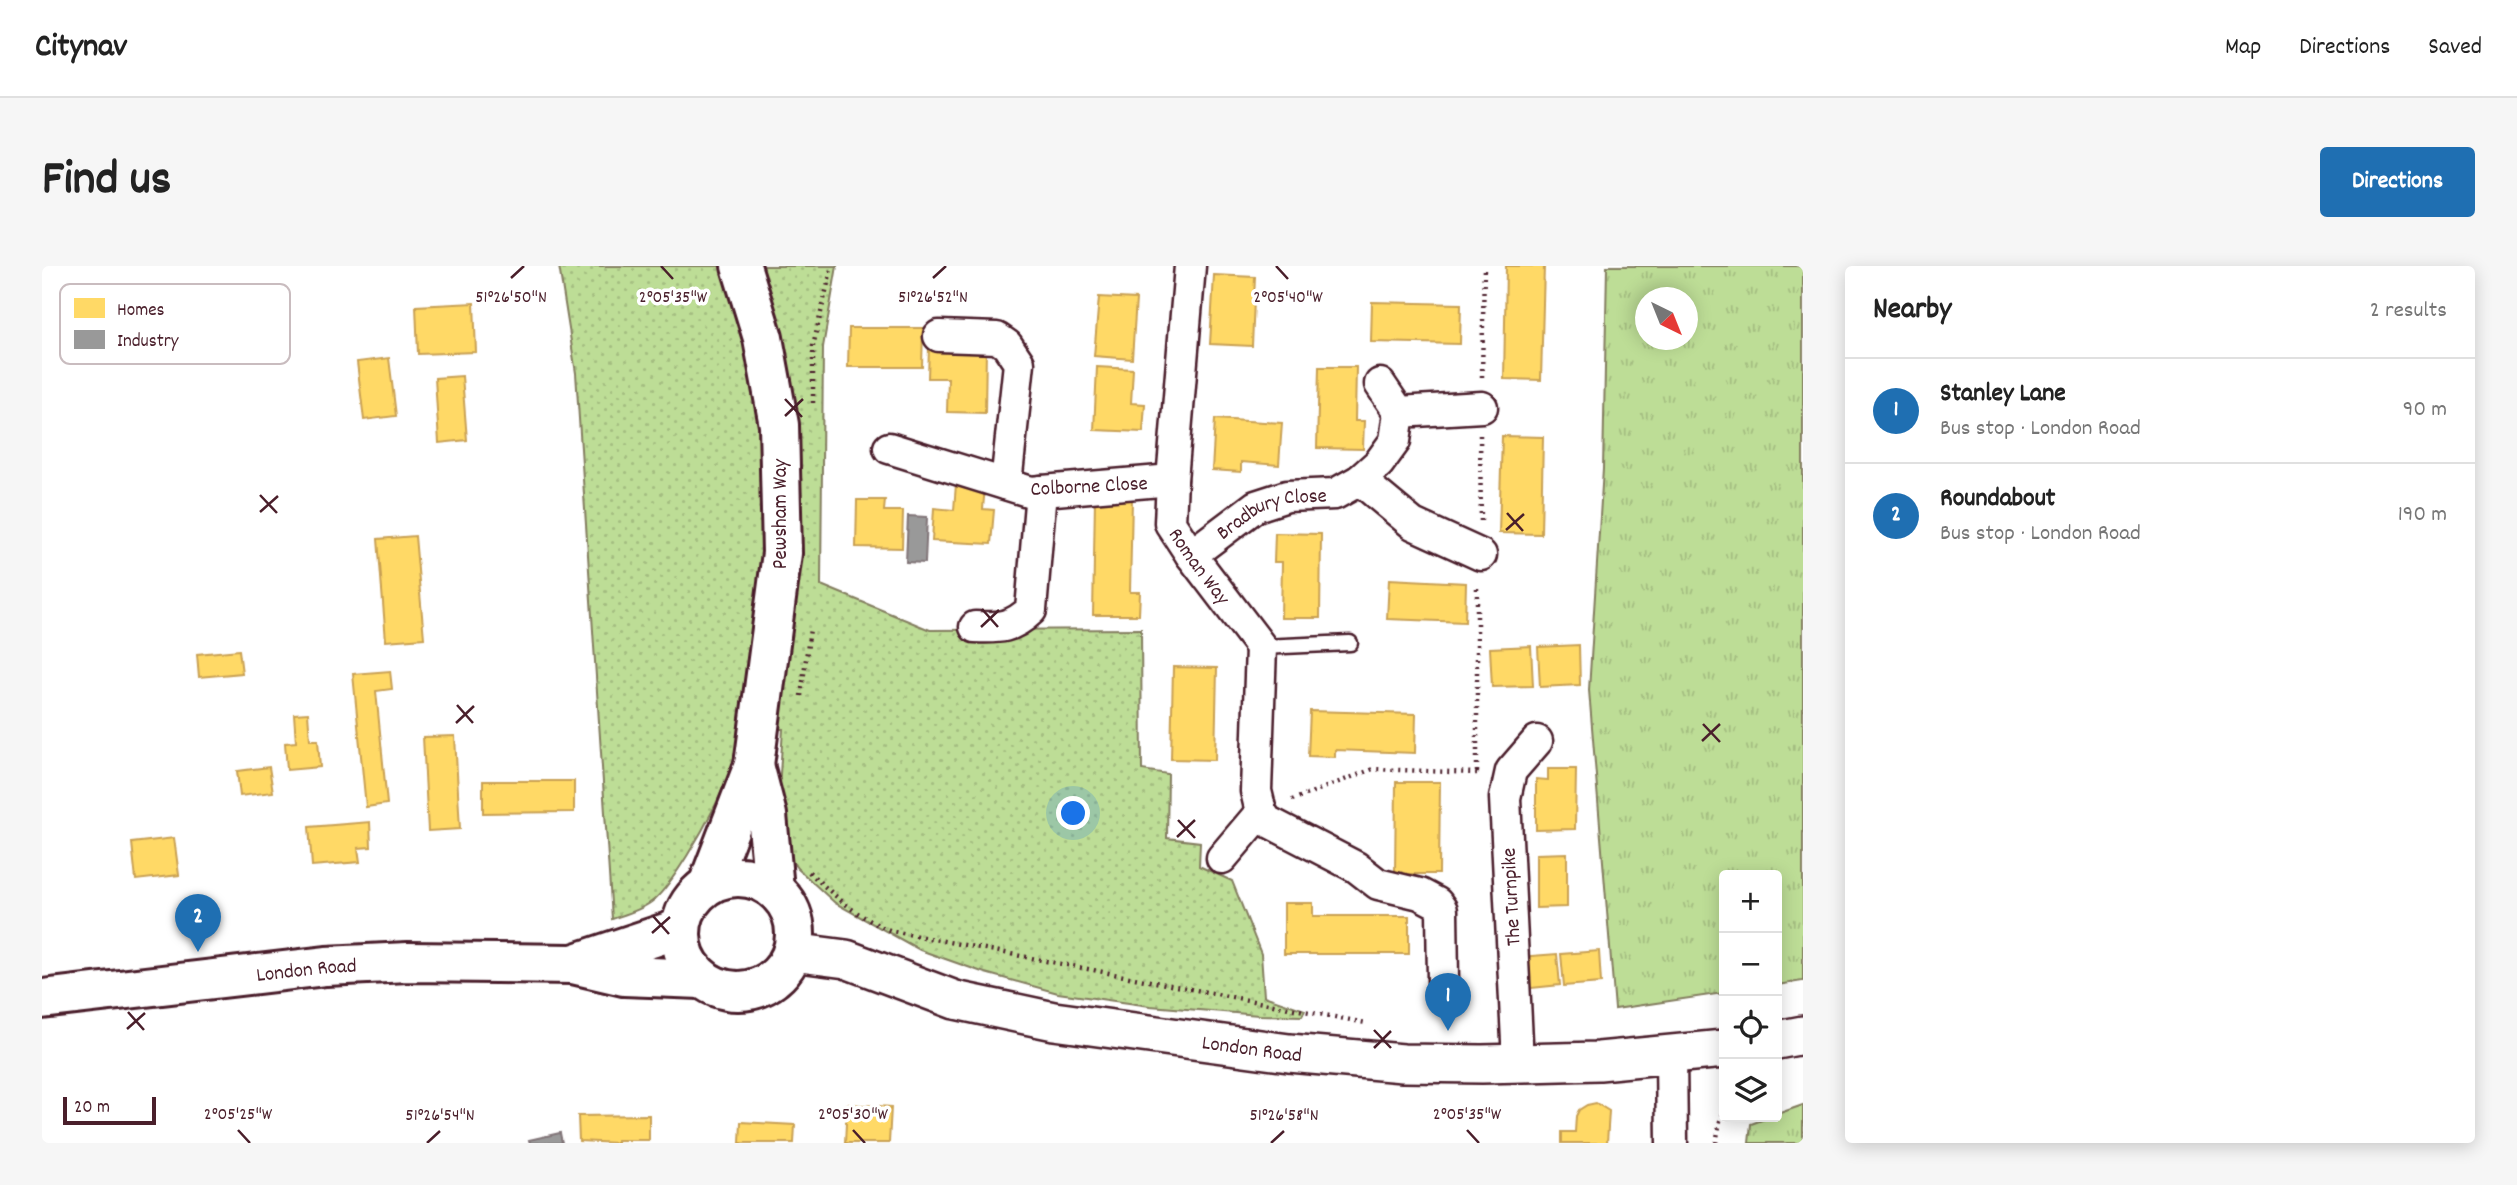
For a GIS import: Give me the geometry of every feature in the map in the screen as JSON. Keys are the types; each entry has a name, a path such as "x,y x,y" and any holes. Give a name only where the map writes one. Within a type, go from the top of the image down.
{"main road":[{"name":"Pewsham Way","path":"708,885 754,765 782,554 779,438 763,338 741,266"},
{"name":"Pewsham Way","path":"754,765 767,815 774,889"},
{"path":"702,979 686,961 681,928 685,911 694,896 708,885 724,878 742,876 759,880 774,889 786,902 793,917 795,935 792,952"},
{"name":"London Road","path":"573,964 681,928"},
{"name":"London Road","path":"42,999 326,966 408,962 573,964 624,976 702,979 734,991 752,989 770,981 783,969 792,952"}],"street":[{"name":"Roman Way","path":"1191,266 1170,523 1261,647"},
{"path":"939,336 997,338 1007,345 1019,363 1006,484"},
{"path":"1380,384 1399,412 1482,407"},
{"name":"Bradbury Close","path":"1191,555 1256,506 1287,496 1335,494 1360,480 1379,463 1395,440 1399,412"},
{"name":"Colborne Close","path":"889,448 926,474 1006,484 1031,492 1172,480"},
{"path":"1360,480 1413,524 1481,555"},
{"path":"975,627 999,628 1018,622 1031,610 1041,491"},
{"path":"1261,647 1256,790 1261,813 1267,821 1356,867 1378,884 1420,894 1437,903 1441,909 1443,981"},
{"name":"The Turnpike","path":"1517,1063 1505,798 1511,771 1537,741"},
{"path":"1222,858 1261,813"},
{"name":"London Road","path":"792,952 846,959 956,1000 1054,1021 1289,1053 1403,1063 1517,1063 1599,1061 1719,1050"},
{"path":"1782,1039 1803,1035"},
{"path":"1671,1055 1672,1143"}],"lane":[{"path":"1261,647 1350,643"}],"path":[{"path":"813,409 813,346 832,266"},
{"path":"801,697 810,644 810,616"},
{"path":"1261,813 1373,769 1477,773 1477,787"},
{"path":"803,865 852,910 869,922 892,931 1378,1026"},
{"path":"1716,1143 1720,1122"}],"green space":[{"path":"559,266 837,266 823,347 821,585 930,630 1141,629 1142,770 1168,774 1167,838 1200,842 1199,866 1232,881 1261,954 1264,996 1305,1010 1302,1016 1150,1006 1058,993 985,973 920,950 835,903 797,868 782,848 778,804 783,729 745,729 734,763 713,810 672,878 651,903 612,919 576,373"},
{"path":"1607,266 1803,266 1803,981 1782,984 1782,870 1719,870 1719,994 1615,1009 1589,690 1603,469"},
{"path":"1803,1105 1803,1143 1749,1143 1751,1124 1782,1122 1782,1112"}],"building: Homes":[{"path":"1506,266 1544,266 1541,380 1504,379"},
{"path":"1214,275 1255,277 1252,346 1210,344"},
{"path":"1099,297 1136,299 1132,359 1094,356"},
{"path":"1372,302 1461,304 1460,344 1371,342"},
{"path":"474,303 476,352 418,354 416,306"},
{"path":"849,328 923,328 922,367 848,367"},
{"path":"929,347 986,348 985,413 947,412 948,378 928,378"},
{"path":"389,358 396,416 364,420 357,362"},
{"path":"1097,367 1133,369 1131,403 1145,404 1143,432 1094,430"},
{"path":"1319,367 1356,367 1355,421 1364,421 1363,449 1317,448"},
{"path":"462,376 467,440 439,443 435,378"},
{"path":"1215,419 1282,423 1279,465 1241,462 1241,472 1212,470"},
{"path":"1502,436 1543,437 1541,534 1499,533"},
{"path":"956,484 985,486 983,509 994,510 991,544 932,541 934,508 954,510"},
{"path":"1095,499 1132,499 1130,592 1140,592 1139,615 1093,615"},
{"path":"857,500 885,500 884,511 903,511 902,548 856,547"},
{"path":"1275,533 1321,534 1320,618 1281,618 1282,562 1274,562"},
{"path":"415,536 424,638 386,641 378,539"},
{"path":"1389,579 1466,583 1465,622 1387,619"},
{"path":"1579,645 1580,685 1540,687 1538,647"},
{"path":"1531,646 1533,686 1492,687 1490,648"},
{"path":"239,650 242,673 199,677 197,654"},
{"path":"1173,667 1217,668 1215,760 1171,759"},
{"path":"390,671 392,689 376,691 387,804 366,807 353,674"},
{"path":"1310,711 1416,714 1415,753 1335,750 1335,757 1308,756"},
{"path":"308,713 310,740 318,740 320,767 287,770 285,743 296,742 294,714"},
{"path":"455,736 460,829 428,831 423,737"},
{"path":"269,767 273,792 240,796 237,771"},
{"path":"1548,769 1576,769 1575,829 1536,830 1536,779 1548,780"},
{"path":"483,781 574,781 574,812 483,813"},
{"path":"1396,782 1440,782 1439,874 1395,874"},
{"path":"370,822 371,847 358,848 360,862 312,866 309,827"},
{"path":"174,838 179,875 136,880 132,843"},
{"path":"1567,853 1567,907 1536,908 1536,854"},
{"path":"1284,903 1313,903 1313,916 1409,916 1409,954 1284,954"},
{"path":"1599,951 1601,983 1564,986 1561,954"},
{"path":"1557,954 1560,985 1522,989 1519,957"},
{"path":"1596,1103 1609,1111 1607,1143 1562,1143 1562,1132 1575,1132 1579,1110"},
{"path":"847,1104 891,1107 889,1143 845,1143"},
{"path":"649,1115 649,1140 617,1140 617,1143 579,1141 578,1116"},
{"path":"741,1122 795,1125 794,1143 740,1143"}],"building: Industry":[{"path":"908,516 927,517 925,563 906,562"},
{"path":"560,1133 562,1143 530,1143 529,1140"}],"place":[{"name":"Roundabout","path":"198,952"},
{"name":"Stanley Lane","path":"1448,1031"}]}
